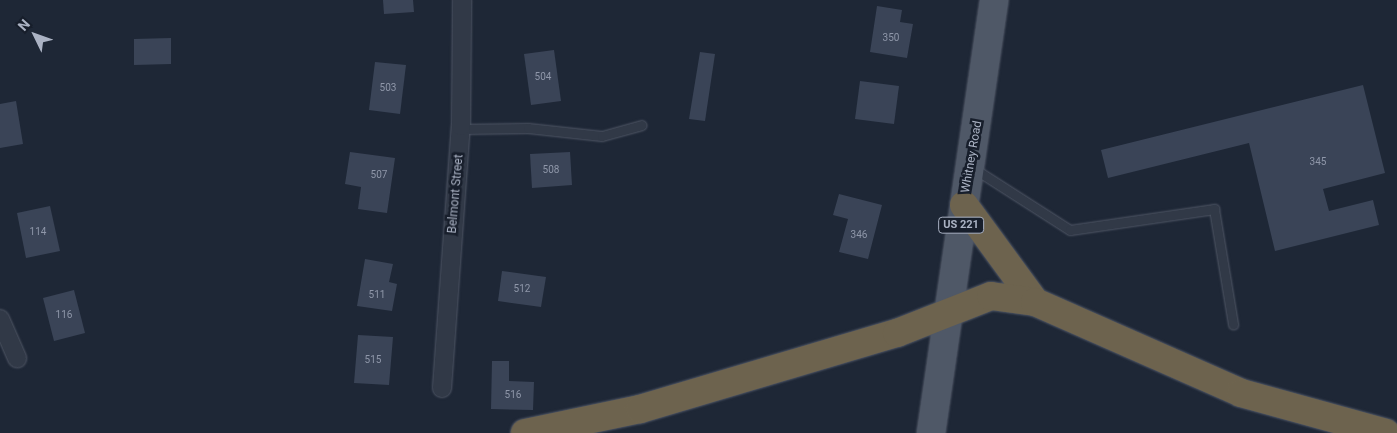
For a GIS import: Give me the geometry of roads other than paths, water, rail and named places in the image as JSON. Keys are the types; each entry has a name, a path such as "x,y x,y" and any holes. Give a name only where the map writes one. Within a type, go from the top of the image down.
{"highway":[{"path":"964,205 1035,302"},
{"path":"525,433 650,406 897,333 991,296 1035,302 1241,393 1386,433"}],"main road":[{"name":"Whitney Road","path":"931,433 947,312 971,166 994,0"}],"street":[{"name":"Belmont Street","path":"442,388 461,129 462,0"},
{"path":"0,319 17,358"}],"lane":[{"path":"461,129 528,128 602,136 642,125"},
{"path":"971,166 1070,230 1214,209 1232,324"}]}
